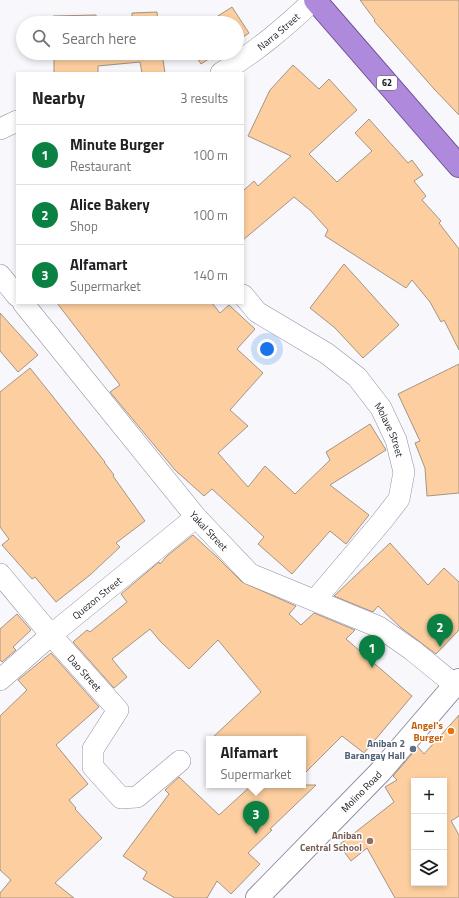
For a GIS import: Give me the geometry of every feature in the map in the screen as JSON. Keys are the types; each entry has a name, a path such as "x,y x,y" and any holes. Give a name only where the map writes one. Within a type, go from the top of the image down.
{"highway":[{"name":"62","path":"314,0 459,166"}],"main road":[{"name":"Molino Road","path":"257,898 381,771 457,683"}],"street":[{"name":"Narra Street","path":"244,60 287,26 314,0"},
{"name":"Narra Street","path":"223,72 243,60"},
{"path":"0,130 16,122"},
{"path":"0,275 16,295"},
{"name":"Molave Street","path":"244,296 257,312 326,353 357,377 381,408 396,440 404,472 399,499 382,522 315,600"},
{"name":"Yakal Street","path":"24,304 196,517 250,574 379,627 457,683"},
{"name":"Quezon Street","path":"0,680 51,635 196,517"},
{"path":"0,574 51,635"},
{"name":"Dao Street","path":"51,635 118,710 93,749 93,767 121,798 137,797 180,761"}],"building":[{"path":"360,0 459,0 459,115 374,21 375,20"},
{"path":"232,7 238,16 218,16"},
{"path":"157,12 157,16 132,16 132,13"},
{"path":"96,15 96,16 53,16"},
{"path":"244,25 249,33 244,36"},
{"path":"54,60 163,60 165,72 142,72 140,62 98,66 98,72 54,72"},
{"path":"198,60 207,60 201,64"},
{"path":"293,65 319,89 329,79 357,110 309,154 337,182 372,151 355,133 369,119 408,163 412,160 423,175 414,181 426,196 422,200 441,221 439,223 459,249 459,350 444,320 441,322 430,302 412,280 406,288 325,236 328,230 311,211 294,197 244,239 244,190 254,181 258,186 291,156 248,136 270,90"},
{"path":"344,264 399,325 363,358 335,328 310,308"},
{"path":"58,304 213,304 220,313 229,305 255,329 237,349 263,373 230,410 248,426 218,453 248,487 265,466 295,494 330,460 326,452 370,424 386,450 330,485 369,515 346,544 330,531 292,574 258,544 264,537 212,489 204,496 175,470 110,392 120,385"},
{"path":"0,313 38,355 18,372 0,351"},
{"path":"459,364 459,493 427,496 425,468 415,443 420,441 398,394"},
{"path":"30,368 105,462 114,475 113,476 145,521 116,543 120,547 90,575 56,602 35,577 32,579 2,545 9,539 0,527 0,392"},
{"path":"193,535 242,582 296,606 289,614 301,625 314,613 355,630 346,639 412,696 364,753 342,736 306,772 306,736 214,736 261,692 218,640 189,669 160,641 150,629 112,659 127,677 114,688 73,642 87,630 90,632 127,602 121,594 159,562 160,564 167,556"},
{"path":"390,543 428,585 444,568 459,582 459,630 436,654 400,627 378,606 373,612 334,596"},
{"path":"17,614 31,630 13,647 16,650 2,662 0,660 0,629"},
{"path":"51,653 99,707 56,745 88,784 69,800 76,808 75,809 102,838 55,883 74,898 0,898 0,893 11,880 0,870 0,716 27,690 18,680"},
{"path":"459,715 459,816 451,821 459,835 459,898 395,898 367,848 351,861 339,845 394,802 385,787 397,780 393,776 418,747 424,754"},
{"path":"179,777 219,815 249,788 306,788 306,785 316,785 270,829 272,830 248,853 260,864 231,894 217,881 207,898 175,898 143,879 147,872 123,856 169,794 165,790"}],"place":[{"name":"Alice Bakery","path":"440,647"},
{"name":"Minute Burger","path":"372,668"},
{"name":"Angel's Burger","path":"451,731"},
{"name":"Aniban 2 Barangay Hall","path":"413,749"},
{"name":"Alfamart","path":"256,834"},
{"name":"Aniban Central School","path":"370,841"}]}
